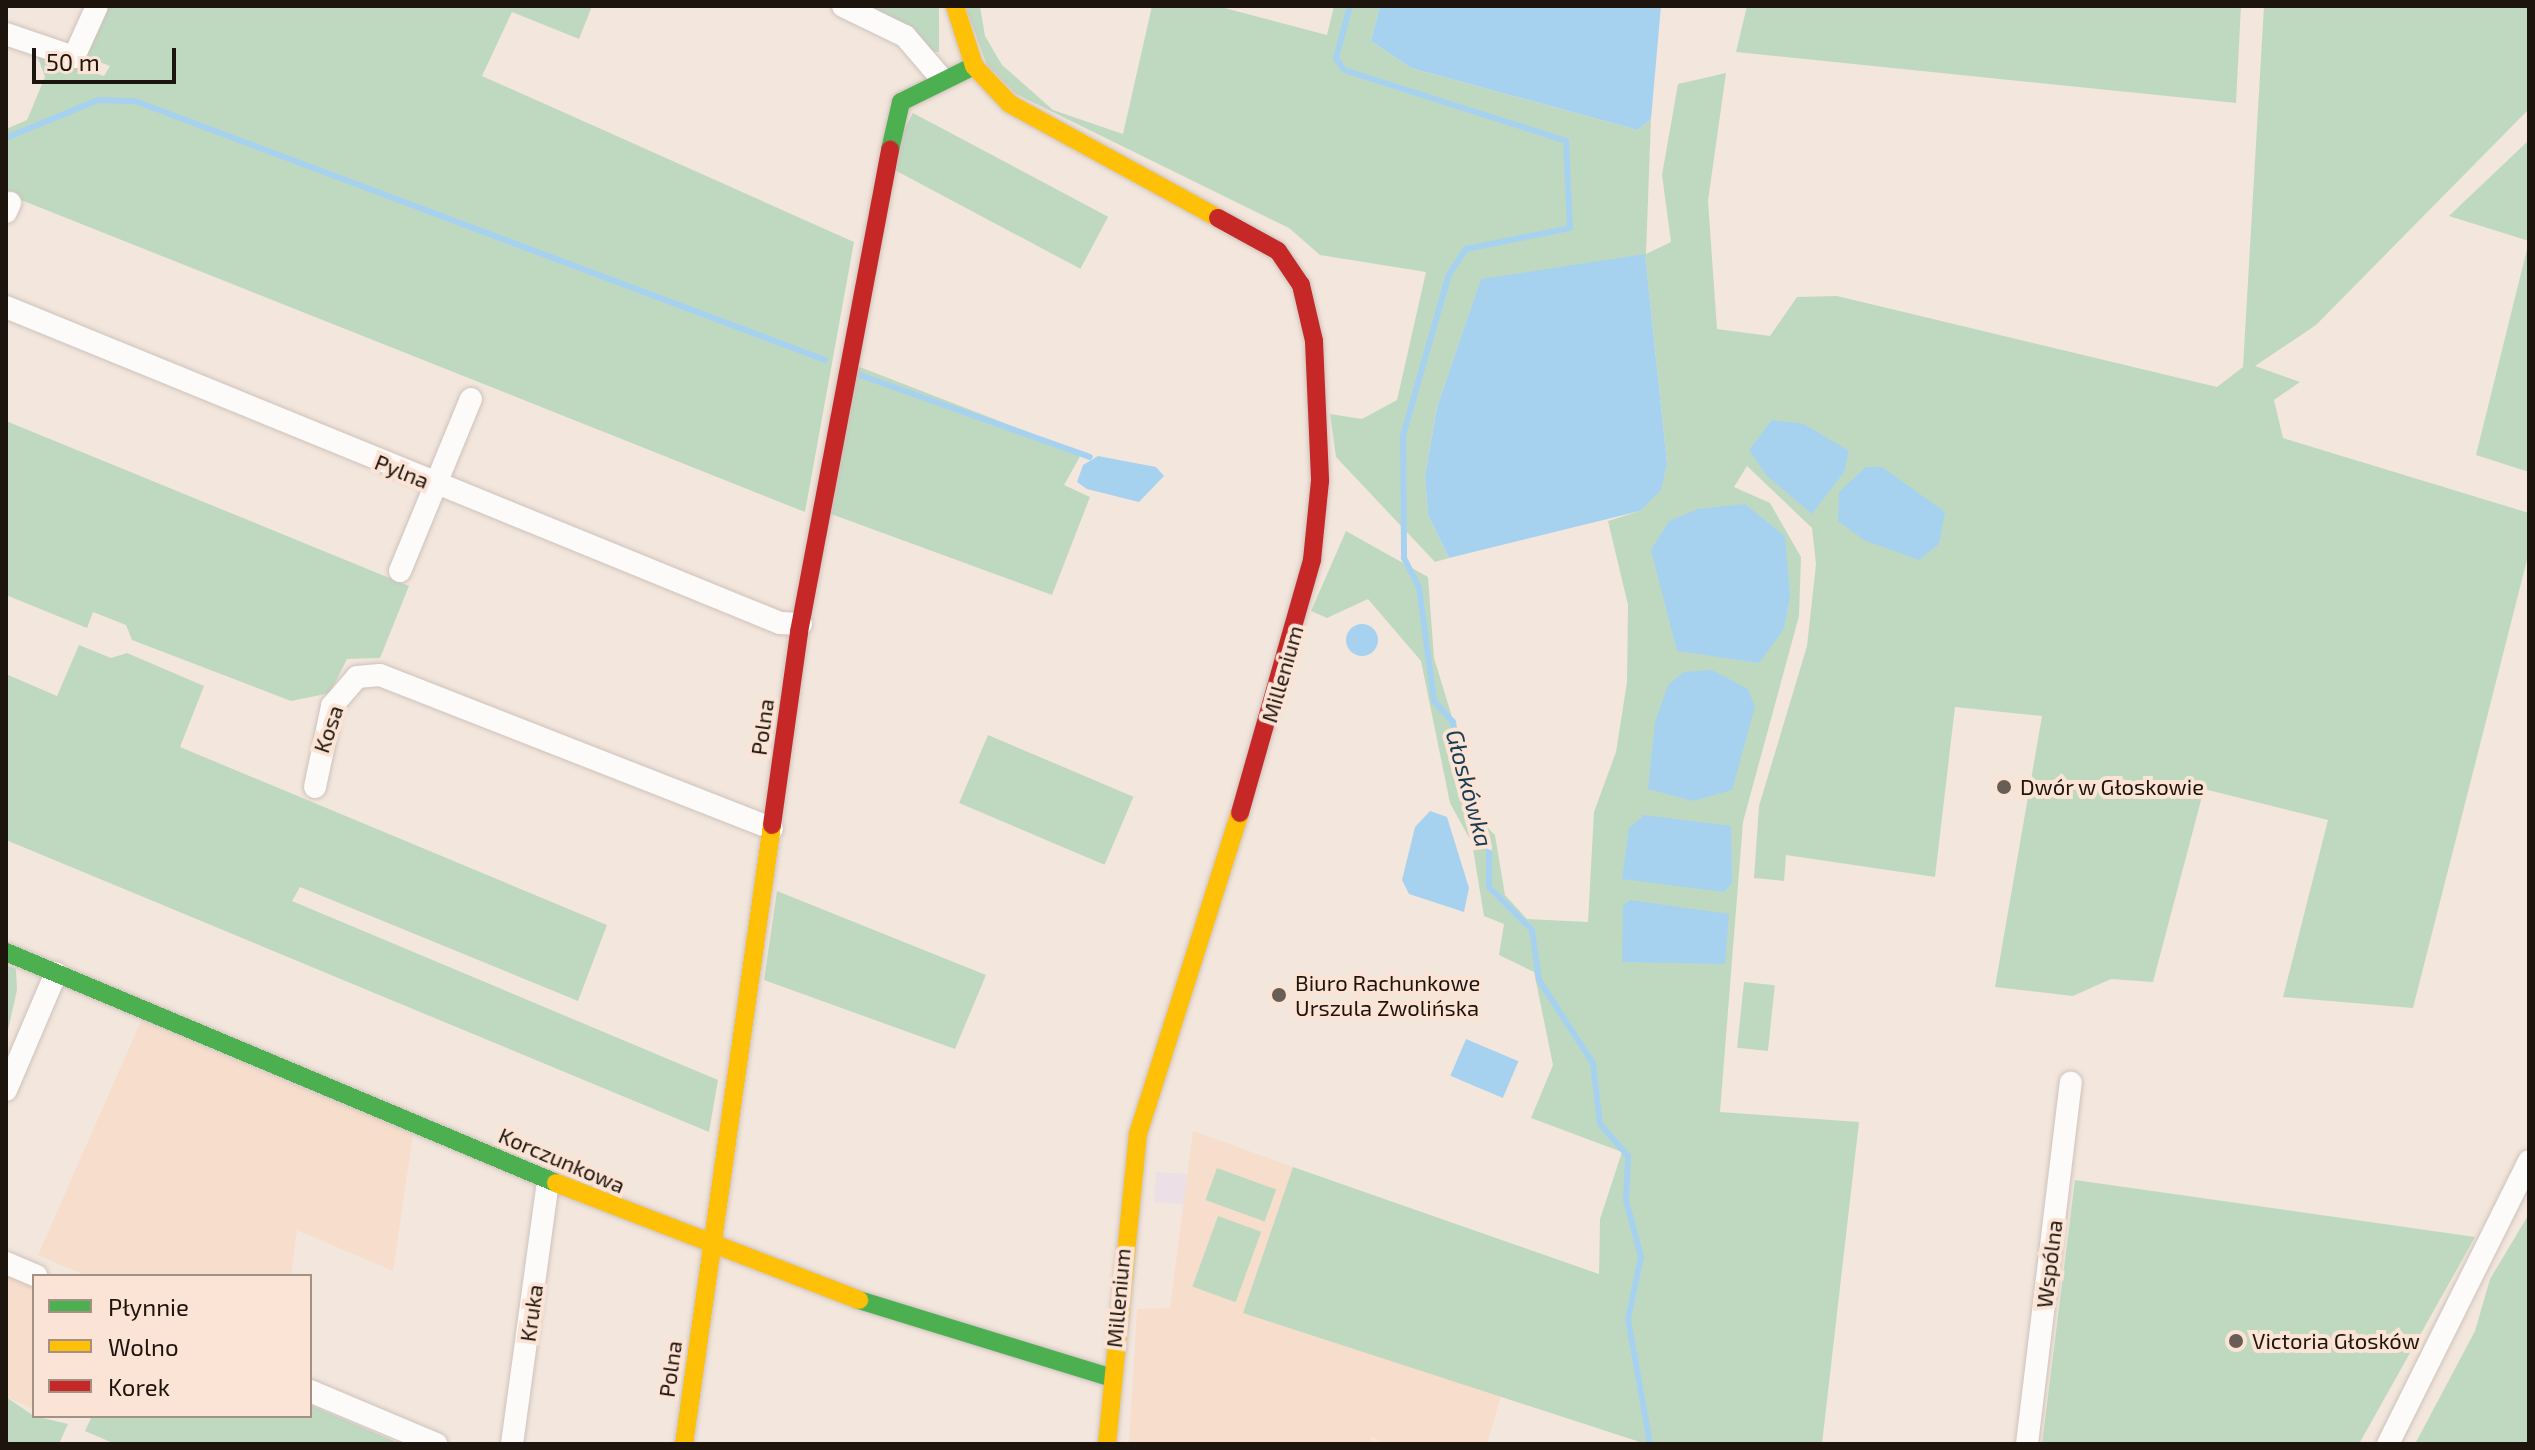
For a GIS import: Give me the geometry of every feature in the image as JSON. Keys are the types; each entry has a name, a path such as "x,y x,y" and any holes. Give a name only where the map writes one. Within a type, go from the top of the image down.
{"street":[{"path":"6,34 74,57 97,6"},
{"path":"843,6 905,36 941,78"},
{"path":"955,6 974,66"},
{"name":"Polna","path":"684,1444 801,624 834,419 901,102 941,78 974,66"},
{"name":"Millenium","path":"974,66 1023,112 1271,246 1301,285 1314,341 1320,481 1312,560 1271,714 1149,1086 1126,1206 1107,1444"},
{"name":"Pylna","path":"6,307 780,623 801,624"},
{"path":"400,571 471,399"},
{"name":"Kosa","path":"315,787 332,706 357,677 391,678 772,829"},
{"name":"Korczunkowa","path":"6,952 711,1248 911,1319 1112,1378"},
{"path":"6,1090 56,973"},
{"name":"Wspólna","path":"2027,1444 2071,1083"},
{"path":"2388,1444 2529,1161"},
{"name":"Kruka","path":"512,1444 548,1182"},
{"path":"6,1263 32,1274"},
{"path":"312,1392 436,1444"}],"shaded area":[{"path":"141,1021 413,1134 393,1271 297,1230 291,1274 82,1274 38,1255"},
{"path":"1193,1131 1293,1167 1244,1313 1501,1396 1487,1444 1384,1444 1371,1436 1371,1444 1129,1444 1137,1309 1170,1308"},
{"path":"1156,1172 1187,1174 1185,1204 1154,1202"},
{"path":"6,1275 32,1286 32,1408 6,1397"}],"green space":[{"path":"108,6 592,6 579,39 512,12 482,76 854,242 805,512 6,194 6,129 27,120 45,77 37,55 104,76 110,66 86,57"},
{"path":"872,6 939,6 939,52 927,51"},
{"path":"965,6 980,6 985,36 1002,65 1053,110 1123,134 1152,6 1217,6 1327,35 1334,6 1380,6 1371,41 1411,68 1638,130 1651,119 1646,254 1671,242 1662,175 1678,84 1726,73 1708,201 1717,329 1770,336 1797,297 1837,296 2217,387 2243,367 2264,6 2529,6 2529,109 2316,325 2255,366 2300,382 2274,400 2283,438 2529,513 2529,552 2413,1008 2283,997 2328,820 2204,789 2153,982 2111,979 2073,996 1995,987 2042,716 1955,707 1935,877 1786,855 1784,881 1754,878 1759,806 1807,646 1816,564 1812,528 1747,466 1734,487 1770,503 1801,557 1799,616 1743,822 1720,1112 1859,1122 1822,1444 1646,1444 1243,1313 1293,1167 1599,1274 1600,1219 1622,1152 1531,1118 1553,1065 1534,972 1499,955 1504,924 1484,916 1472,843 1450,803 1421,661 1368,599 1327,618 1311,611 1346,531 1428,577 1434,658 1485,825 1495,835 1505,895 1527,919 1588,922 1594,812 1616,752 1627,682 1628,605 1608,521 1640,511 1667,463 1645,255 1481,280 1437,407 1425,476 1428,515 1449,558 1435,562 1336,457 1330,414 1362,419 1397,400 1426,272 1320,255 1289,228 1016,94 987,65"},
{"path":"1747,6 2241,6 2236,103 1736,52"},
{"path":"913,113 1108,217 1080,269 885,165"},
{"path":"2529,140 2529,241 2449,216"},
{"path":"2529,241 2529,472 2476,455"},
{"path":"852,364 1082,453 1064,485 1090,497 1052,595 831,514"},
{"path":"6,421 409,586 380,658 347,659 330,693 291,701 132,640 126,625 93,612 87,628 6,595"},
{"path":"79,645 111,658 127,653 204,686 180,747 607,925 578,1001 300,887 292,901 718,1080 709,1132 6,840 6,674 57,696"},
{"path":"988,735 1133,797 1105,865 959,803"},
{"path":"777,891 986,975 955,1049 764,980"},
{"path":"6,965 16,969 17,990 6,1039"},
{"path":"1744,982 1775,985 1768,1051 1737,1048"},
{"path":"1217,1168 1276,1190 1265,1221 1205,1200"},
{"name":"Victoria Głosków","path":"2075,1180 2475,1237 2359,1444 2042,1444"},
{"path":"2529,1214 2529,1444 2415,1444 2475,1331 2490,1279"},
{"path":"1218,1216 1261,1232 1236,1302 1192,1286"},
{"path":"6,1397 32,1415 32,1418 68,1424 59,1444 6,1444"},
{"path":"312,1406 401,1444 115,1444 85,1431 91,1418 312,1418"}],"water":[{"path":"1380,6 1661,6 1651,119 1638,130 1411,68 1371,41"},
{"path":"1645,254 1667,463 1661,490 1640,511 1449,558 1428,515 1425,476 1437,407 1481,279"},
{"path":"1772,420 1804,424 1849,451 1844,472 1812,514 1766,475 1749,450"},
{"path":"1098,456 1156,467 1164,476 1139,502 1087,489 1077,482 1083,465"},
{"path":"1866,467 1882,467 1945,512 1939,544 1919,560 1864,540 1838,521 1839,492"},
{"path":"1745,504 1785,536 1790,596 1784,629 1759,663 1677,651 1651,550 1669,521 1698,509"},
{"path":"1362,624 1373,629 1378,640 1373,651 1362,656 1351,651 1346,640 1351,629"},
{"path":"1712,670 1748,689 1755,707 1732,790 1693,801 1648,789 1655,722 1668,685 1684,672"},
{"path":"1430,811 1447,817 1469,888 1464,912 1409,894 1402,880 1415,827"},
{"path":"1644,815 1731,826 1732,883 1724,892 1622,879 1629,828"},
{"path":"1630,900 1729,914 1725,964 1622,962 1623,906"},
{"path":"1466,1039 1518,1061 1503,1098 1450,1076"}],"waterway":[{"name":"Głoskówka","path":"1350,6 1336,58 1344,70 1566,141 1570,228 1466,249 1449,274 1403,436 1404,558 1419,587 1434,701 1453,722 1462,774 1489,849 1489,887 1532,930 1539,980 1593,1063 1600,1124 1628,1156 1626,1200 1641,1257 1628,1319 1650,1444"},
{"path":"6,138 98,100 135,101 825,360"},
{"path":"857,374 1090,457"}],"traffic: fast":[{"path":"890,150 901,102 974,66"},
{"path":"6,952 556,1183"},
{"path":"859,1300 1112,1378"}],"traffic: slow":[{"path":"955,6 974,66 1010,104 1218,218"},
{"path":"1107,1444 1138,1134 1240,813"},
{"path":"684,1444 772,825"},
{"path":"556,1183 859,1300"}],"traffic: jam":[{"path":"772,825 799,632 890,150"},
{"path":"1218,218 1278,251 1301,285 1314,341 1320,481 1312,560 1240,813"}],"place":[{"name":"Dwór w Głoskowie","path":"2004,787"},
{"name":"Biuro Rachunkowe Urszula Zwolińska","path":"1279,995"},
{"name":"Victoria Głosków","path":"2236,1341"}]}
